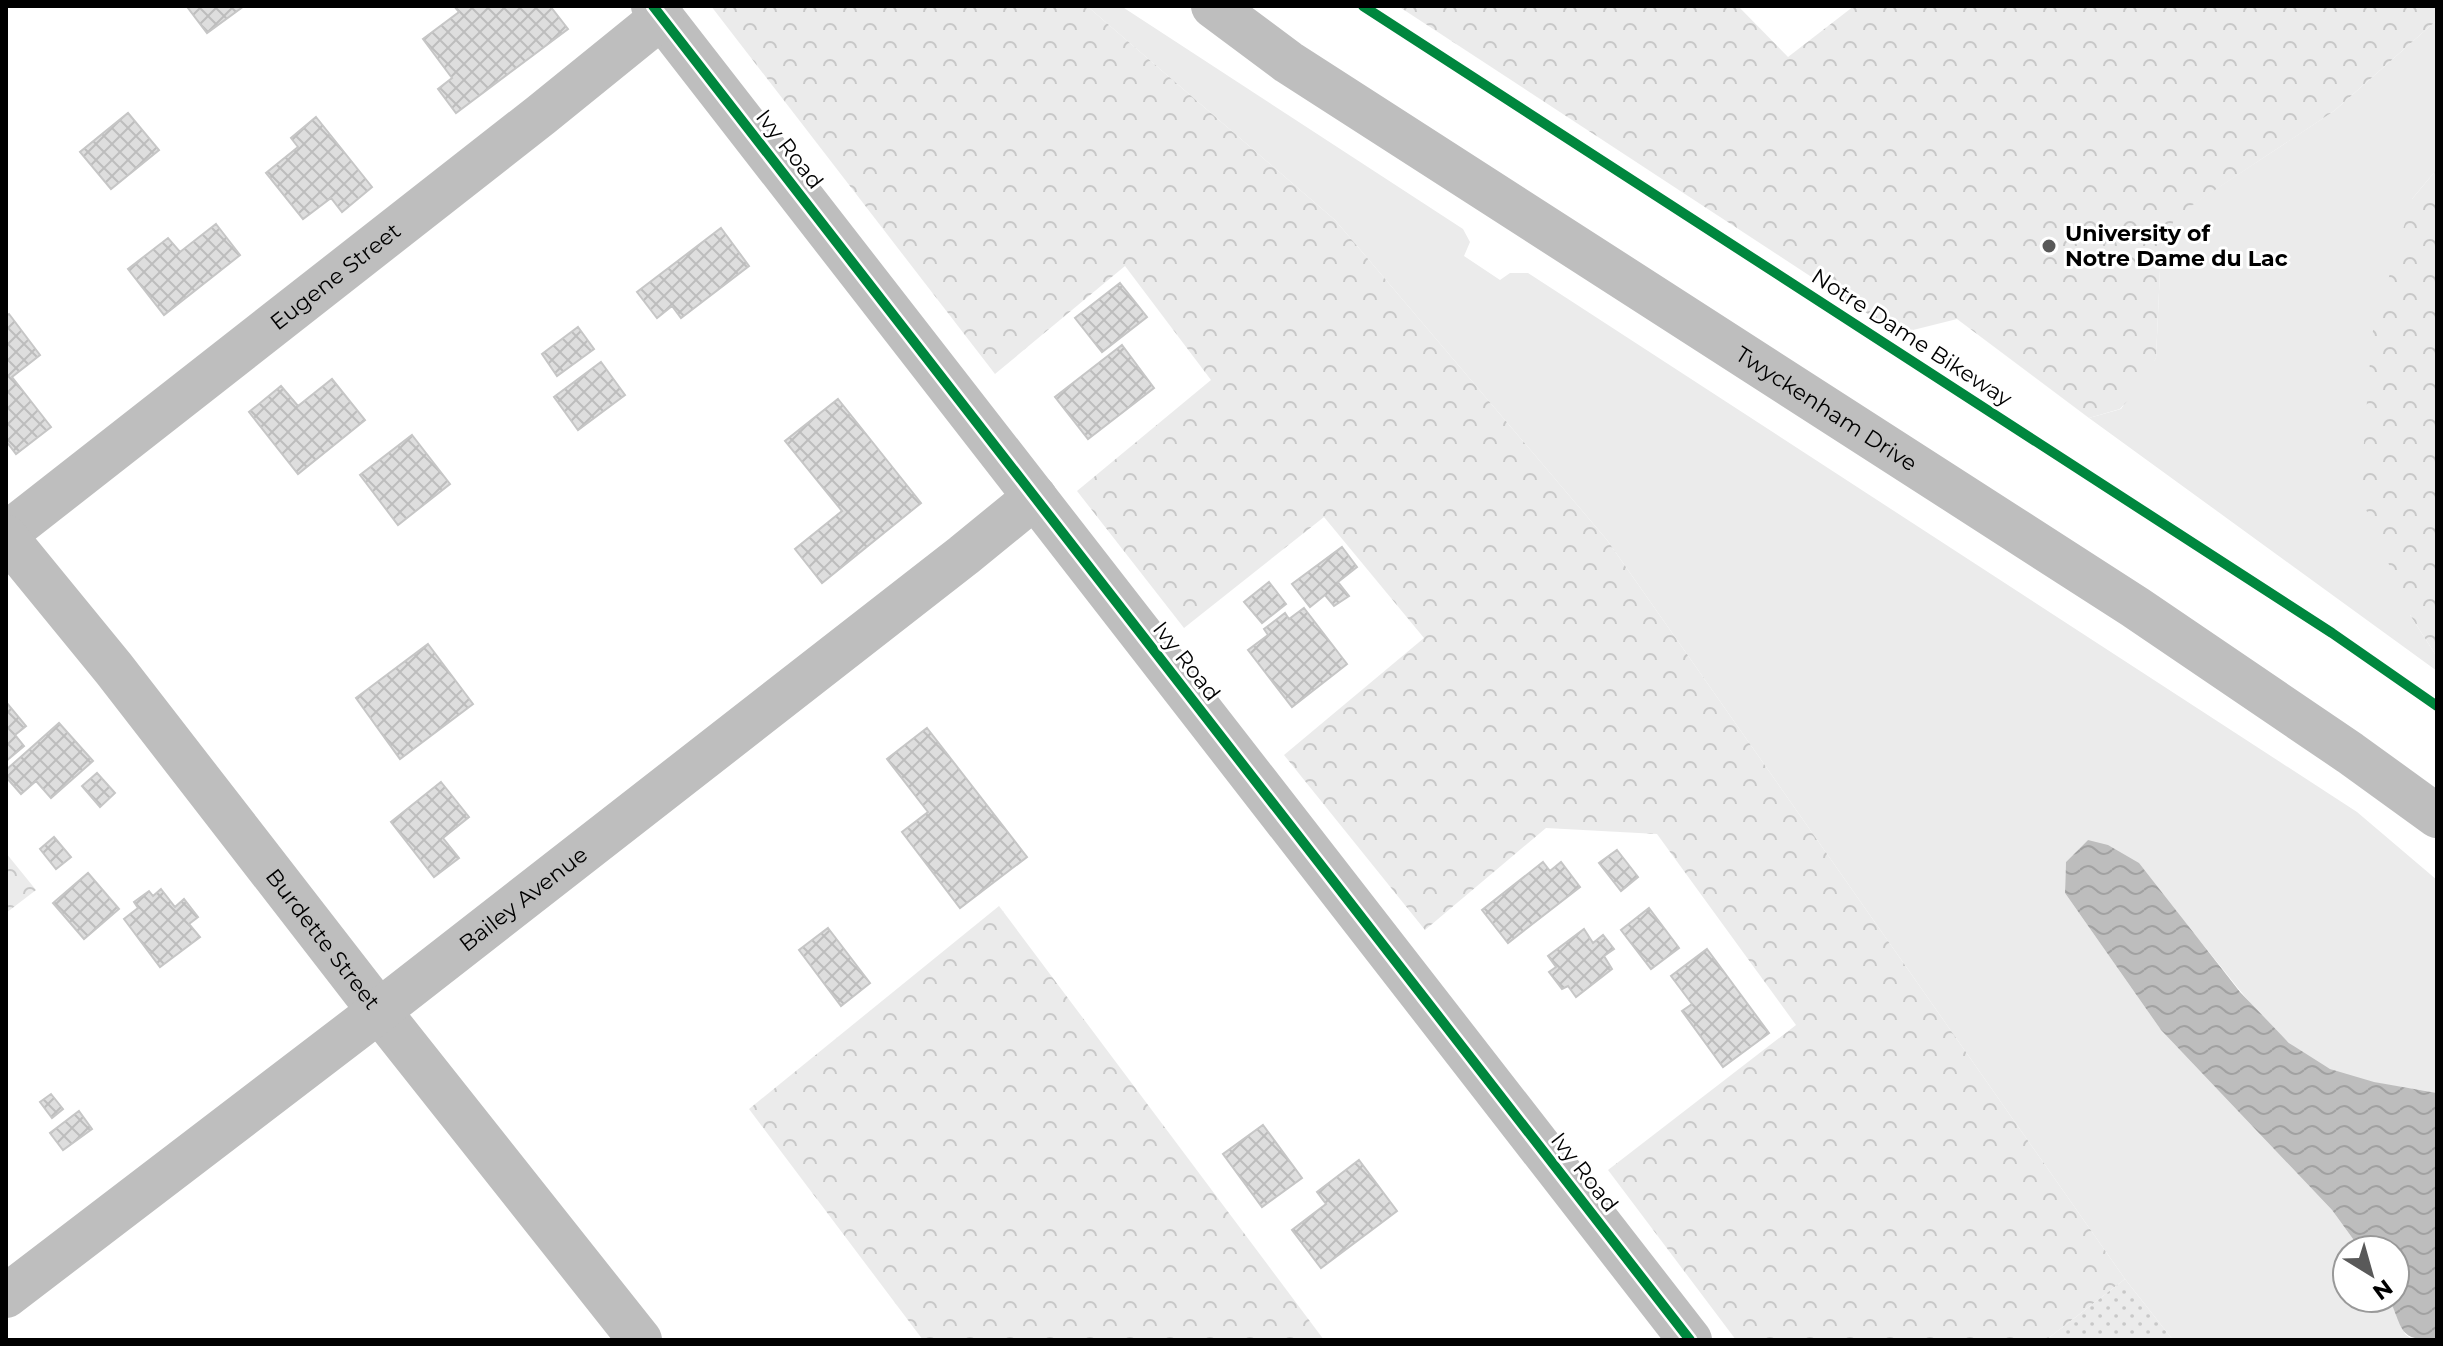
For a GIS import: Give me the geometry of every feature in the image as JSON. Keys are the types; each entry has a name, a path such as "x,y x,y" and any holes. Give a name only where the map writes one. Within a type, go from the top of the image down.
{"street":[{"name":"Twyckenham Drive","path":"1213,6 1288,62 2135,607 2437,816"},
{"name":"Ivy Road","path":"657,12 1690,1340"},
{"name":"Eugene Street","path":"6,536 541,115 657,12"},
{"name":"Bailey Avenue","path":"6,1296 379,1011 1035,497"},
{"name":"Burdette Street","path":"6,536 114,669 379,1011 640,1340"}],"green space":[{"path":"711,6 1087,6 1335,220 1607,540 2125,1279 2046,1340 1736,1340 1608,1170 1796,1025 1657,834 1546,828 1425,930 1284,755 1424,638 1324,517 1184,628 1077,491 1211,380 1125,266 995,374"},
{"path":"1087,6 1121,6 1463,229 1470,242 1464,256 1500,280 1510,273 1528,273 2357,812 2437,880 2437,1093 2356,1078 2309,1057 2255,1008 2182,921 2088,840 2066,862 2065,893 2161,1030 2332,1210 2349,1234 2331,1234 2331,1314 2396,1314 2405,1334 2413,1340 2173,1340 2125,1279 1607,540 1335,220"},
{"path":"1398,6 1738,6 1788,57 1854,6 2437,6 2437,20 2334,111 2176,216 2161,248 2156,358 2141,386 2120,409 2089,418 1957,319 1909,331 1894,331"},
{"path":"2437,20 2437,169 2412,199 2410,615 2437,657 2437,671 2089,418 2121,409 2156,358 2161,248 2175,216 2334,111"},
{"path":"2437,169 2437,657 2410,615 2360,495 2372,334 2412,199"},
{"path":"6,853 36,890 6,913"},
{"path":"999,906 1324,1340 923,1340 749,1109"},
{"path":"2125,1279 2173,1340 2046,1340"}],"water":[{"path":"2088,840 2108,845 2139,863 2240,992 2289,1043 2330,1069 2374,1082 2437,1093 2437,1340 2409,1335 2400,1326 2395,1314 2411,1314 2411,1234 2349,1234 2332,1210 2161,1030 2065,893 2066,862"}],"building":[{"path":"244,6 207,33 188,8"},
{"path":"454,6 550,6 568,29 456,113 438,89 452,78 423,39 459,12"},
{"path":"128,113 159,150 111,189 80,152"},
{"path":"316,117 372,187 342,212 331,198 303,219 266,173 298,147 291,138"},
{"path":"216,224 240,255 164,315 128,269 168,238 180,252"},
{"path":"721,228 749,266 681,318 672,306 657,318 637,292"},
{"path":"1120,283 1147,317 1102,352 1075,318"},
{"path":"9,314 40,355 12,377 51,427 16,454 6,441 6,316"},
{"path":"578,327 594,349 557,376 542,354"},
{"path":"1122,345 1154,388 1088,439 1055,397"},
{"path":"601,362 625,395 578,430 554,397"},
{"path":"332,379 365,420 298,474 249,412 281,386 298,406"},
{"path":"838,399 921,503 822,583 795,549 842,511 785,441"},
{"path":"412,435 450,484 398,525 360,475"},
{"path":"1342,547 1357,567 1338,582 1349,596 1334,606 1325,595 1310,607 1292,584"},
{"path":"1269,582 1286,604 1262,623 1244,602"},
{"path":"1304,608 1347,664 1292,707 1248,650 1268,635 1264,629 1285,613 1289,619"},
{"path":"428,644 473,704 400,759 356,698"},
{"path":"6,702 26,726 15,735 24,746 6,761"},
{"path":"59,723 93,761 51,798 36,781 21,794 6,777 6,770"},
{"path":"927,728 1027,857 960,908 902,832 928,812 887,759"},
{"path":"97,773 115,793 100,807 82,786"},
{"path":"441,782 469,817 443,838 459,858 434,877 391,822"},
{"path":"54,837 71,857 56,869 40,849"},
{"path":"1617,850 1638,877 1621,891 1599,863"},
{"path":"1543,862 1550,871 1561,862 1580,887 1508,943 1482,910"},
{"path":"88,873 119,909 84,939 53,903"},
{"path":"161,889 175,907 184,899 198,917 189,924 200,937 160,967 124,919 138,908 134,902 149,891 153,896"},
{"path":"1649,908 1679,948 1651,969 1621,930"},
{"path":"828,928 870,983 841,1006 799,950"},
{"path":"1584,929 1593,943 1603,935 1614,949 1604,956 1612,969 1576,997 1568,986 1562,989 1549,972 1556,967 1548,956"},
{"path":"1707,949 1769,1033 1723,1067 1682,1011 1692,1004 1671,976"},
{"path":"51,1094 63,1109 52,1118 40,1102"},
{"path":"79,1111 92,1129 63,1150 50,1133"},
{"path":"1263,1125 1302,1178 1262,1207 1223,1154"},
{"path":"1359,1160 1397,1211 1321,1268 1292,1230 1326,1204 1317,1192"}],"cycle path":[{"path":"653,6 1690,1340"},
{"name":"Notre Dame Bikeway","path":"1363,6 2332,633 2437,706"}],"place":[{"name":"University of Notre Dame du Lac","path":"2049,246"}]}
